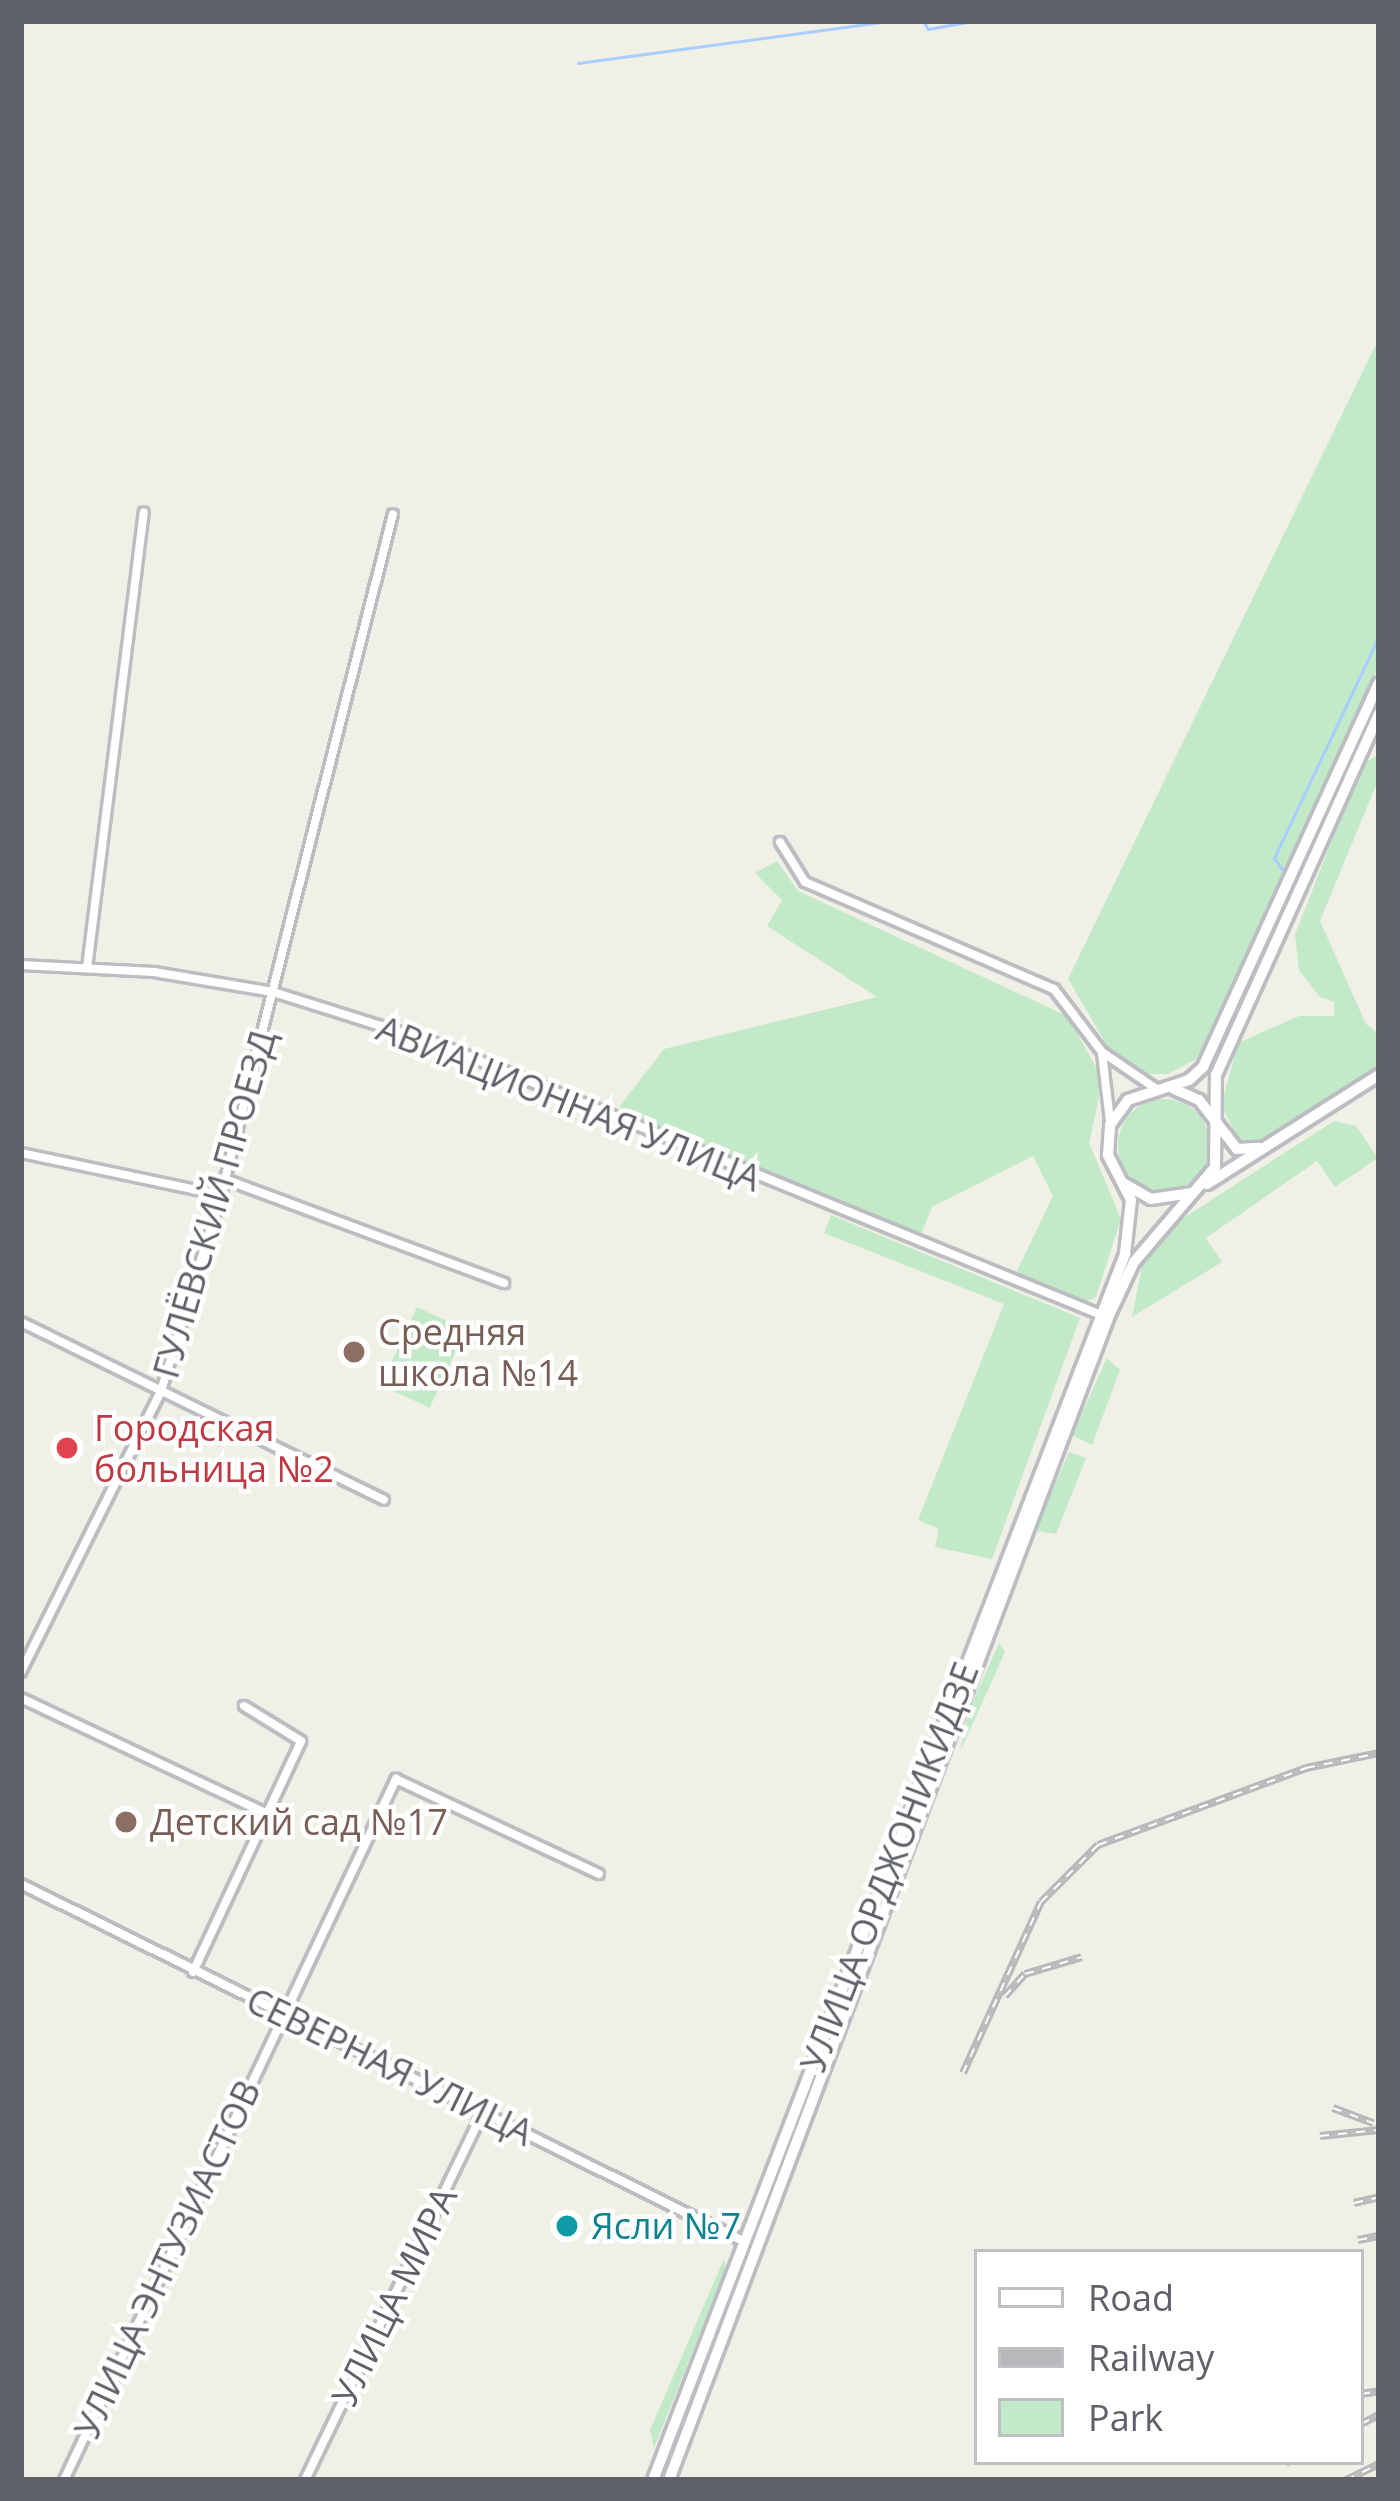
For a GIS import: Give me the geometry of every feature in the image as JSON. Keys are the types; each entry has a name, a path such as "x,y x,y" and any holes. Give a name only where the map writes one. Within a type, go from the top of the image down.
{"main road":[{"path":"1171,1088 1203,1067 1218,1038 1379,682"},
{"path":"1129,1258 1216,1167 1216,1075 1379,714"},
{"path":"1122,1182 1150,1199 1198,1189 1311,1123 1379,1075"},
{"path":"1129,1258 1131,1200 1108,1155 1110,1125 1128,1100 1155,1088 1171,1088 1198,1100 1216,1124 1249,1152 1311,1123"},
{"name":"УЛИЦА ОРДЖОНИКИДЗЕ","path":"653,2480 1099,1314 1129,1258"},
{"name":"УЛИЦА ОРДЖОНИКИДЗЕ","path":"669,2480 1129,1258"}],"street":[{"path":"87,968 144,513"},
{"name":"ГУЛЁВСКИЙ ПРОЕЗД","path":"21,1672 161,1391 221,1195 393,514"},
{"path":"780,842 806,883 1054,989 1102,1052 1155,1088"},
{"name":"АВИАЦИОННАЯ УЛИЦА","path":"21,965 87,968 273,992 441,1046 1099,1314"},
{"path":"1102,1052 1110,1125"},
{"path":"21,1153 221,1195"},
{"path":"224,1180 504,1283"},
{"path":"21,1322 384,1500"},
{"path":"21,1698 272,1816"},
{"path":"193,1972 272,1816 301,1741 244,1706"},
{"name":"УЛИЦА ЭНТУЗИАСТОВ","path":"64,2480 281,2012 396,1780 599,1874"},
{"name":"СЕВЕРНАЯ УЛИЦА","path":"21,1884 759,2249"},
{"name":"УЛИЦА МИРА","path":"305,2480 483,2112"}],"green space":[{"path":"1379,338 1379,665 1202,1056 1168,1074 1147,1074 1112,1054 1068,979"},
{"path":"1379,754 1379,778 1320,921 1366,1024 1379,1034 1379,1071 1259,1147 1242,1144 1221,1106 1238,1043 1299,1016 1334,1016 1334,1002 1320,997 1299,970 1295,935 1361,765"},
{"path":"777,861 798,891 1067,1016 1103,1079 1089,1143 1121,1219 1096,1297 1086,1302 1016,1273 1053,1196 1033,1156 932,1207 921,1234 628,1121 620,1106 664,1049 877,997 767,926 782,900 755,873"},
{"path":"1164,1099 1182,1102 1197,1112 1207,1127 1207,1163 1197,1178 1182,1188 1164,1191 1146,1188 1131,1178 1121,1163 1118,1145 1121,1127 1131,1112 1146,1102"},
{"path":"1334,1121 1356,1126 1378,1158 1335,1187 1317,1161 1206,1238 1222,1262 1132,1317 1144,1256 1168,1228"},
{"path":"831,1215 1080,1318 992,1559 935,1547 939,1529 918,1520 1004,1304 824,1233"},
{"path":"417,1307 466,1330 430,1408 381,1385"},
{"path":"1107,1358 1120,1370 1092,1445 1072,1435"},
{"path":"1069,1452 1086,1458 1056,1534 1035,1531"},
{"path":"999,1643 1005,1652 960,1752 968,1713"},
{"path":"724,2259 726,2268 654,2448 650,2430"}],"waterway":[{"path":"578,63 887,21"},
{"path":"923,21 928,29 973,21"},
{"path":"1282,869 1274,858 1379,636"}],"railway":[{"path":"963,2073 1041,1902 1098,1845 1306,1768 1379,1753"},
{"path":"1005,1996 1025,1974 1082,1957"},
{"path":"1333,2108 1373,2123"},
{"path":"1320,2136 1379,2130"},
{"path":"1354,2203 1379,2197"},
{"path":"1358,2240 1379,2236"},
{"path":"1364,2394 1379,2391"},
{"path":"1364,2422 1379,2415"},
{"path":"1346,2480 1379,2464"}],"place":[{"name":"Средняя школа №14","path":"354,1352"},
{"name":"Городская больница №2","path":"67,1448"},
{"name":"Детский сад №17","path":"126,1822"},
{"name":"Ясли №7","path":"567,2226"}]}
